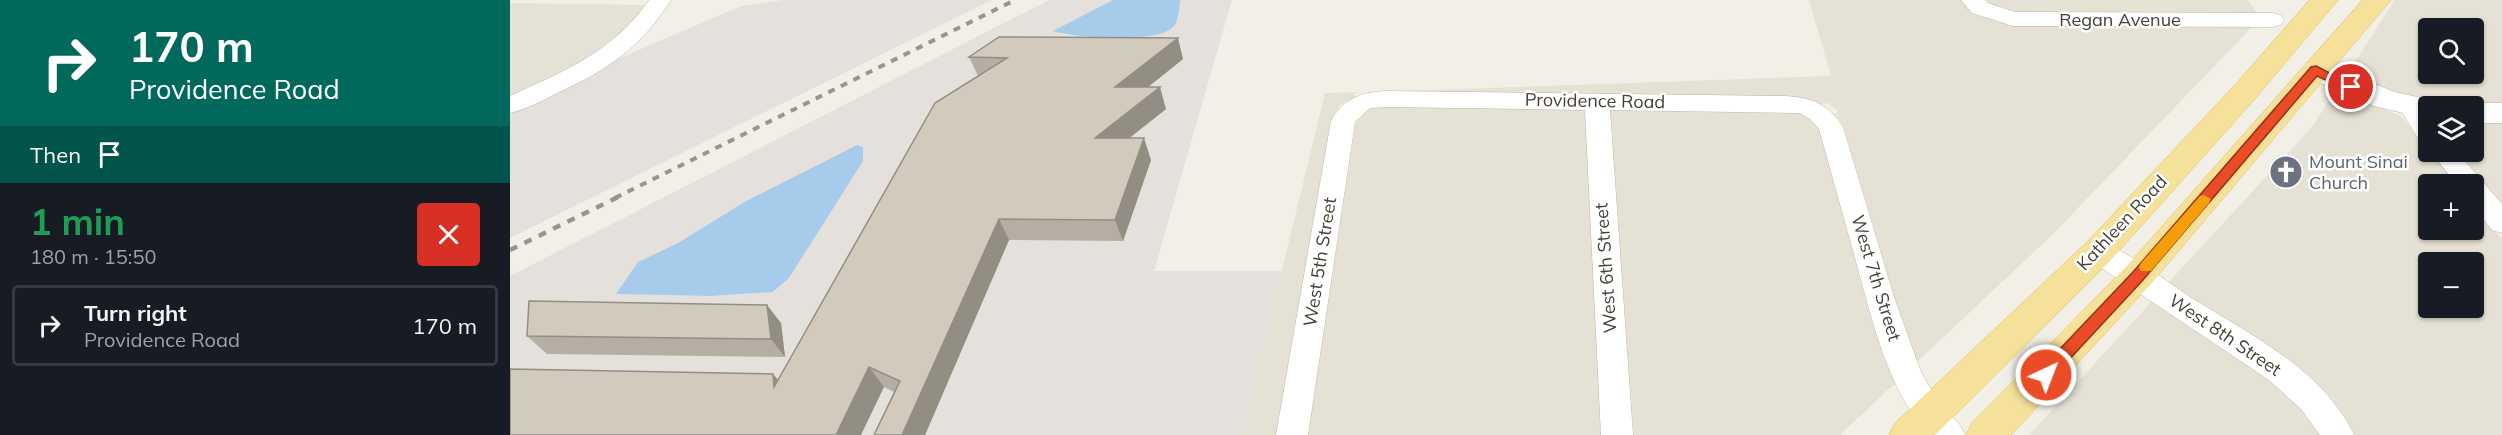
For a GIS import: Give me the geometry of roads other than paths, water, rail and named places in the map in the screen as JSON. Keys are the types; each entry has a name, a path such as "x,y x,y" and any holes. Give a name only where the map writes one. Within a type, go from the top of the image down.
{"main road":[{"name":"Kathleen Road","path":"1929,428 2098,252 2244,93 2281,30 2325,0"},
{"path":"1986,435 2138,276 2378,0"},
{"path":"2245,152 2241,132 2299,66 2297,53 2281,30"}],"street":[{"path":"510,105 555,86 622,45 642,26 660,0"},
{"name":"Regan Avenue","path":"1972,0 1980,8 2013,19 2281,30"},
{"path":"2259,0 2281,30"},
{"path":"2316,70 2351,87 2418,107"},
{"name":"Providence Road","path":"1367,100 1774,104 1806,105 1821,112"},
{"name":"West 5th Street","path":"1292,435 1343,121 1352,107 1367,100"},
{"name":"West 6th Street","path":"1596,101 1617,435"},
{"name":"West 7th Street","path":"1821,112 1831,127 1880,297 1907,376 1929,428"},
{"path":"2484,113 2502,113"},
{"path":"2451,162 2462,174"},
{"path":"2484,200 2502,223"},
{"name":"West 8th Street","path":"2098,252 2268,362 2305,392 2325,413 2338,435"}],"water":[{"path":"1113,0 1180,0 1180,3 1174,26 1166,32 1153,35 1116,38 1079,36 1053,31"},
{"path":"857,145 863,147 863,161 789,278 773,292 711,296 616,294 638,262 678,243 746,201"}],"railway":[{"path":"615,198 1015,0"},
{"path":"510,250 618,197"}],"place":[{"name":"Mount Sinai Church","path":"2286,172"}]}
